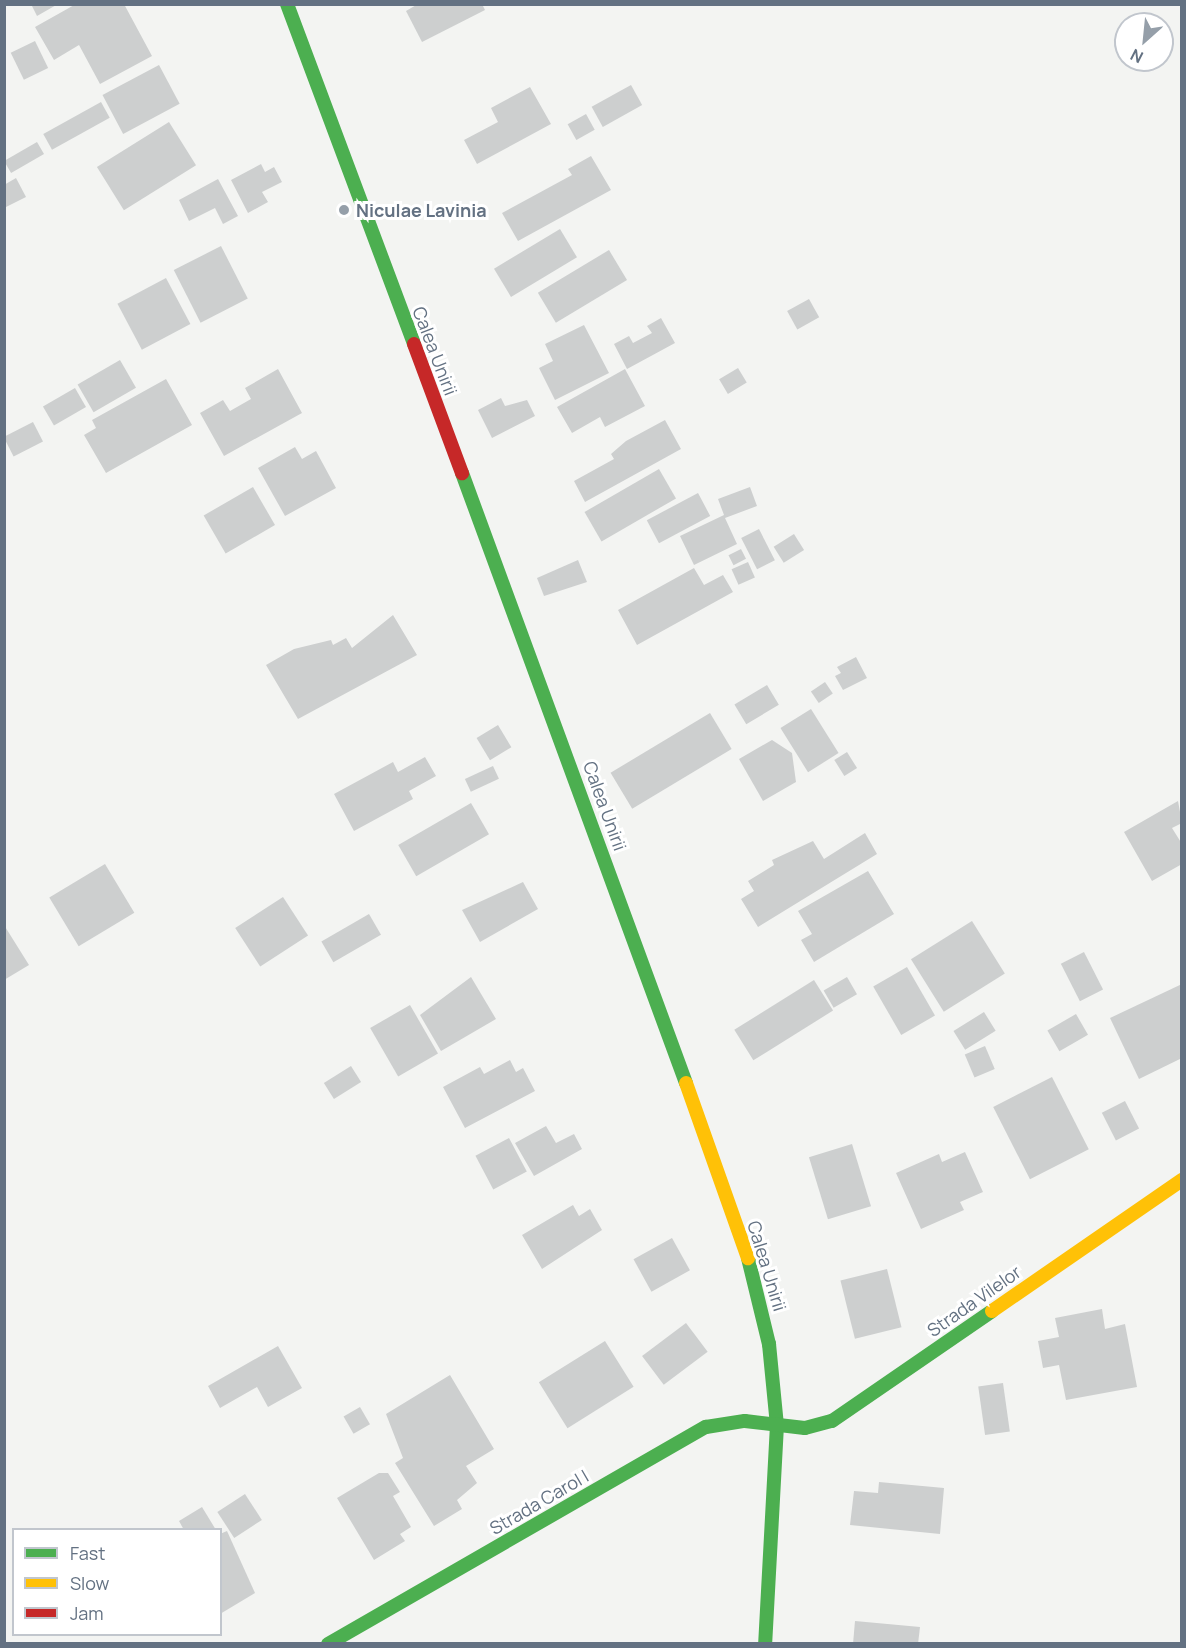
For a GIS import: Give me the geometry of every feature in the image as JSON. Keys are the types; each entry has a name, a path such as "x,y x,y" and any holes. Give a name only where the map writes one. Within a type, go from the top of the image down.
{"main road":[{"name":"Calea Unirii","path":"287,4 727,1199 762,1305 777,1425 765,1644"},
{"name":"Strada Vilelor","path":"777,1425 805,1428 832,1421 1182,1180"},
{"name":"Strada Carol I","path":"328,1644 706,1427 745,1421 777,1425"}],"building":[{"path":"31,4 58,4 37,16"},
{"path":"76,4 124,4 152,56 100,84 79,45 54,60 35,27"},
{"path":"418,4 482,4 485,10 422,42 406,11"},
{"path":"35,41 48,68 24,80 11,53"},
{"path":"159,65 180,104 123,134 102,95"},
{"path":"631,85 642,105 603,127 592,107"},
{"path":"530,87 551,124 477,164 464,140 498,122 491,108"},
{"path":"101,102 110,118 52,150 43,134"},
{"path":"586,114 595,130 576,140 568,124"},
{"path":"169,122 196,165 124,210 97,167"},
{"path":"37,142 44,154 11,173 4,161"},
{"path":"591,156 611,190 518,241 502,213 572,175 568,169"},
{"path":"261,164 265,172 274,167 282,182 262,192 268,202 248,213 231,180"},
{"path":"16,178 26,197 4,208 4,185"},
{"path":"218,179 238,216 223,224 215,208 189,221 179,200"},
{"path":"560,229 577,257 511,297 494,269"},
{"path":"221,246 248,299 201,323 174,270"},
{"path":"609,250 627,280 556,323 538,293"},
{"path":"166,278 190,324 142,350 117,304"},
{"path":"809,299 819,317 797,329 787,311"},
{"path":"661,318 675,343 627,369 614,344 629,336 633,343 652,333 647,326"},
{"path":"584,325 609,373 555,400 539,368 553,361 545,344"},
{"path":"120,360 136,388 94,412 78,384"},
{"path":"738,368 747,383 728,394 719,379"},
{"path":"278,369 302,413 224,456 200,413 223,400 230,411 251,399 245,388"},
{"path":"625,369 645,406 605,427 600,417 572,433 557,407"},
{"path":"166,379 192,425 106,473 84,435 96,428 92,420"},
{"path":"75,388 86,407 54,426 43,406"},
{"path":"501,398 505,406 527,400 535,416 492,438 478,410"},
{"path":"665,420 681,449 585,502 574,481 614,459 611,454 626,441"},
{"path":"33,422 43,442 14,457 4,437"},
{"path":"295,447 302,459 316,451 336,488 285,516 258,468"},
{"path":"659,469 676,498 602,541 585,512"},
{"path":"253,487 275,525 226,554 204,516"},
{"path":"750,487 757,506 725,518 737,544 694,565 680,536 724,515 718,499"},
{"path":"698,493 710,516 659,543 647,520"},
{"path":"759,529 775,560 757,569 741,538"},
{"path":"794,534 804,550 784,563 774,547"},
{"path":"741,549 746,559 734,565 729,555"},
{"path":"578,560 587,582 544,596 537,578"},
{"path":"748,562 755,578 738,585 732,569"},
{"path":"694,568 704,585 723,575 733,592 637,645 618,610"},
{"path":"393,615 417,655 298,719 266,665 294,649 331,640 333,645 346,638 352,648"},
{"path":"856,657 867,678 843,690 835,676 841,673 837,667"},
{"path":"825,682 833,694 819,703 811,692"},
{"path":"767,685 779,705 746,724 734,705"},
{"path":"811,709 839,753 808,772 780,728"},
{"path":"710,713 732,749 632,809 611,773"},
{"path":"498,725 511,747 490,760 477,738"},
{"path":"772,740 792,753 796,782 763,801 739,759"},
{"path":"847,752 857,768 844,776 834,760"},
{"path":"425,757 436,776 409,791 413,799 354,831 334,794 393,762 398,772"},
{"path":"493,766 499,779 471,792 465,779"},
{"path":"1178,801 1182,823 1172,828 1182,844 1182,864 1152,881 1124,832"},
{"path":"471,803 489,834 416,876 398,845"},
{"path":"865,833 877,854 758,927 741,899 754,891 748,881 774,865 772,860 813,841 824,859"},
{"path":"105,864 134,913 79,946 49,897"},
{"path":"868,871 894,914 814,962 801,940 812,934 798,911"},
{"path":"523,882 538,909 480,942 462,910"},
{"path":"283,897 308,936 260,967 235,928"},
{"path":"369,914 381,935 333,962 321,942"},
{"path":"972,921 1005,974 944,1012 911,959"},
{"path":"4,925 29,965 4,980"},
{"path":"1084,952 1103,989 1080,1001 1061,964"},
{"path":"907,967 935,1015 901,1035 873,986"},
{"path":"471,977 496,1019 441,1051 420,1015"},
{"path":"847,977 857,994 834,1008 824,991"},
{"path":"814,980 833,1011 753,1060 734,1030"},
{"path":"1182,984 1182,1058 1139,1079 1110,1018"},
{"path":"410,1005 438,1053 398,1076 370,1028"},
{"path":"984,1012 996,1031 965,1050 953,1031"},
{"path":"1076,1014 1088,1035 1059,1051 1047,1030"},
{"path":"985,1046 995,1069 975,1078 965,1055"},
{"path":"510,1060 516,1072 523,1068 535,1091 465,1128 443,1087 480,1067 484,1074"},
{"path":"351,1066 361,1082 334,1099 324,1083"},
{"path":"1052,1077 1089,1149 1030,1179 993,1107"},
{"path":"1125,1101 1139,1129 1116,1140 1102,1113"},
{"path":"546,1126 556,1143 574,1134 582,1149 534,1176 515,1143"},
{"path":"509,1138 527,1172 493,1189 475,1156"},
{"path":"852,1144 871,1206 828,1219 809,1157"},
{"path":"965,1152 983,1192 960,1202 964,1210 921,1229 896,1173 939,1154 942,1162"},
{"path":"573,1205 579,1216 590,1209 602,1230 542,1269 522,1235"},
{"path":"672,1238 690,1270 651,1292 634,1259"},
{"path":"887,1269 902,1327 855,1339 840,1281"},
{"path":"1102,1309 1105,1329 1125,1324 1137,1387 1066,1400 1059,1365 1043,1368 1038,1341 1059,1337 1055,1318"},
{"path":"686,1323 708,1352 664,1385 642,1356"},
{"path":"605,1341 634,1387 567,1428 539,1382"},
{"path":"278,1346 302,1388 268,1407 257,1387 220,1408 208,1386"},
{"path":"450,1375 494,1449 466,1466 477,1483 457,1500 462,1509 434,1526 395,1463 403,1458 386,1414"},
{"path":"1003,1383 1010,1432 985,1435 978,1386"},
{"path":"360,1407 370,1424 354,1434 344,1416"},
{"path":"379,1473 388,1473 400,1492 393,1496 411,1527 400,1534 405,1541 374,1560 337,1498"},
{"path":"879,1482 944,1488 940,1534 850,1525 854,1491 878,1493"},
{"path":"245,1494 262,1520 234,1538 217,1512"},
{"path":"202,1507 215,1528 183,1528 179,1521"},
{"path":"227,1531 255,1593 222,1613 222,1533"},
{"path":"855,1621 920,1627 918,1644 853,1644"}],"traffic: fast":[{"path":"287,4 414,344"},
{"path":"462,473 686,1083"},
{"path":"748,1258 769,1344 777,1425 765,1644"},
{"path":"328,1644 706,1427 745,1421 805,1428 832,1421 992,1311"}],"traffic: slow":[{"path":"686,1083 748,1258"},
{"path":"992,1311 1182,1180"}],"traffic: jam":[{"path":"414,344 462,473"}],"place":[{"name":"Niculae Lavinia","path":"344,210"}]}
